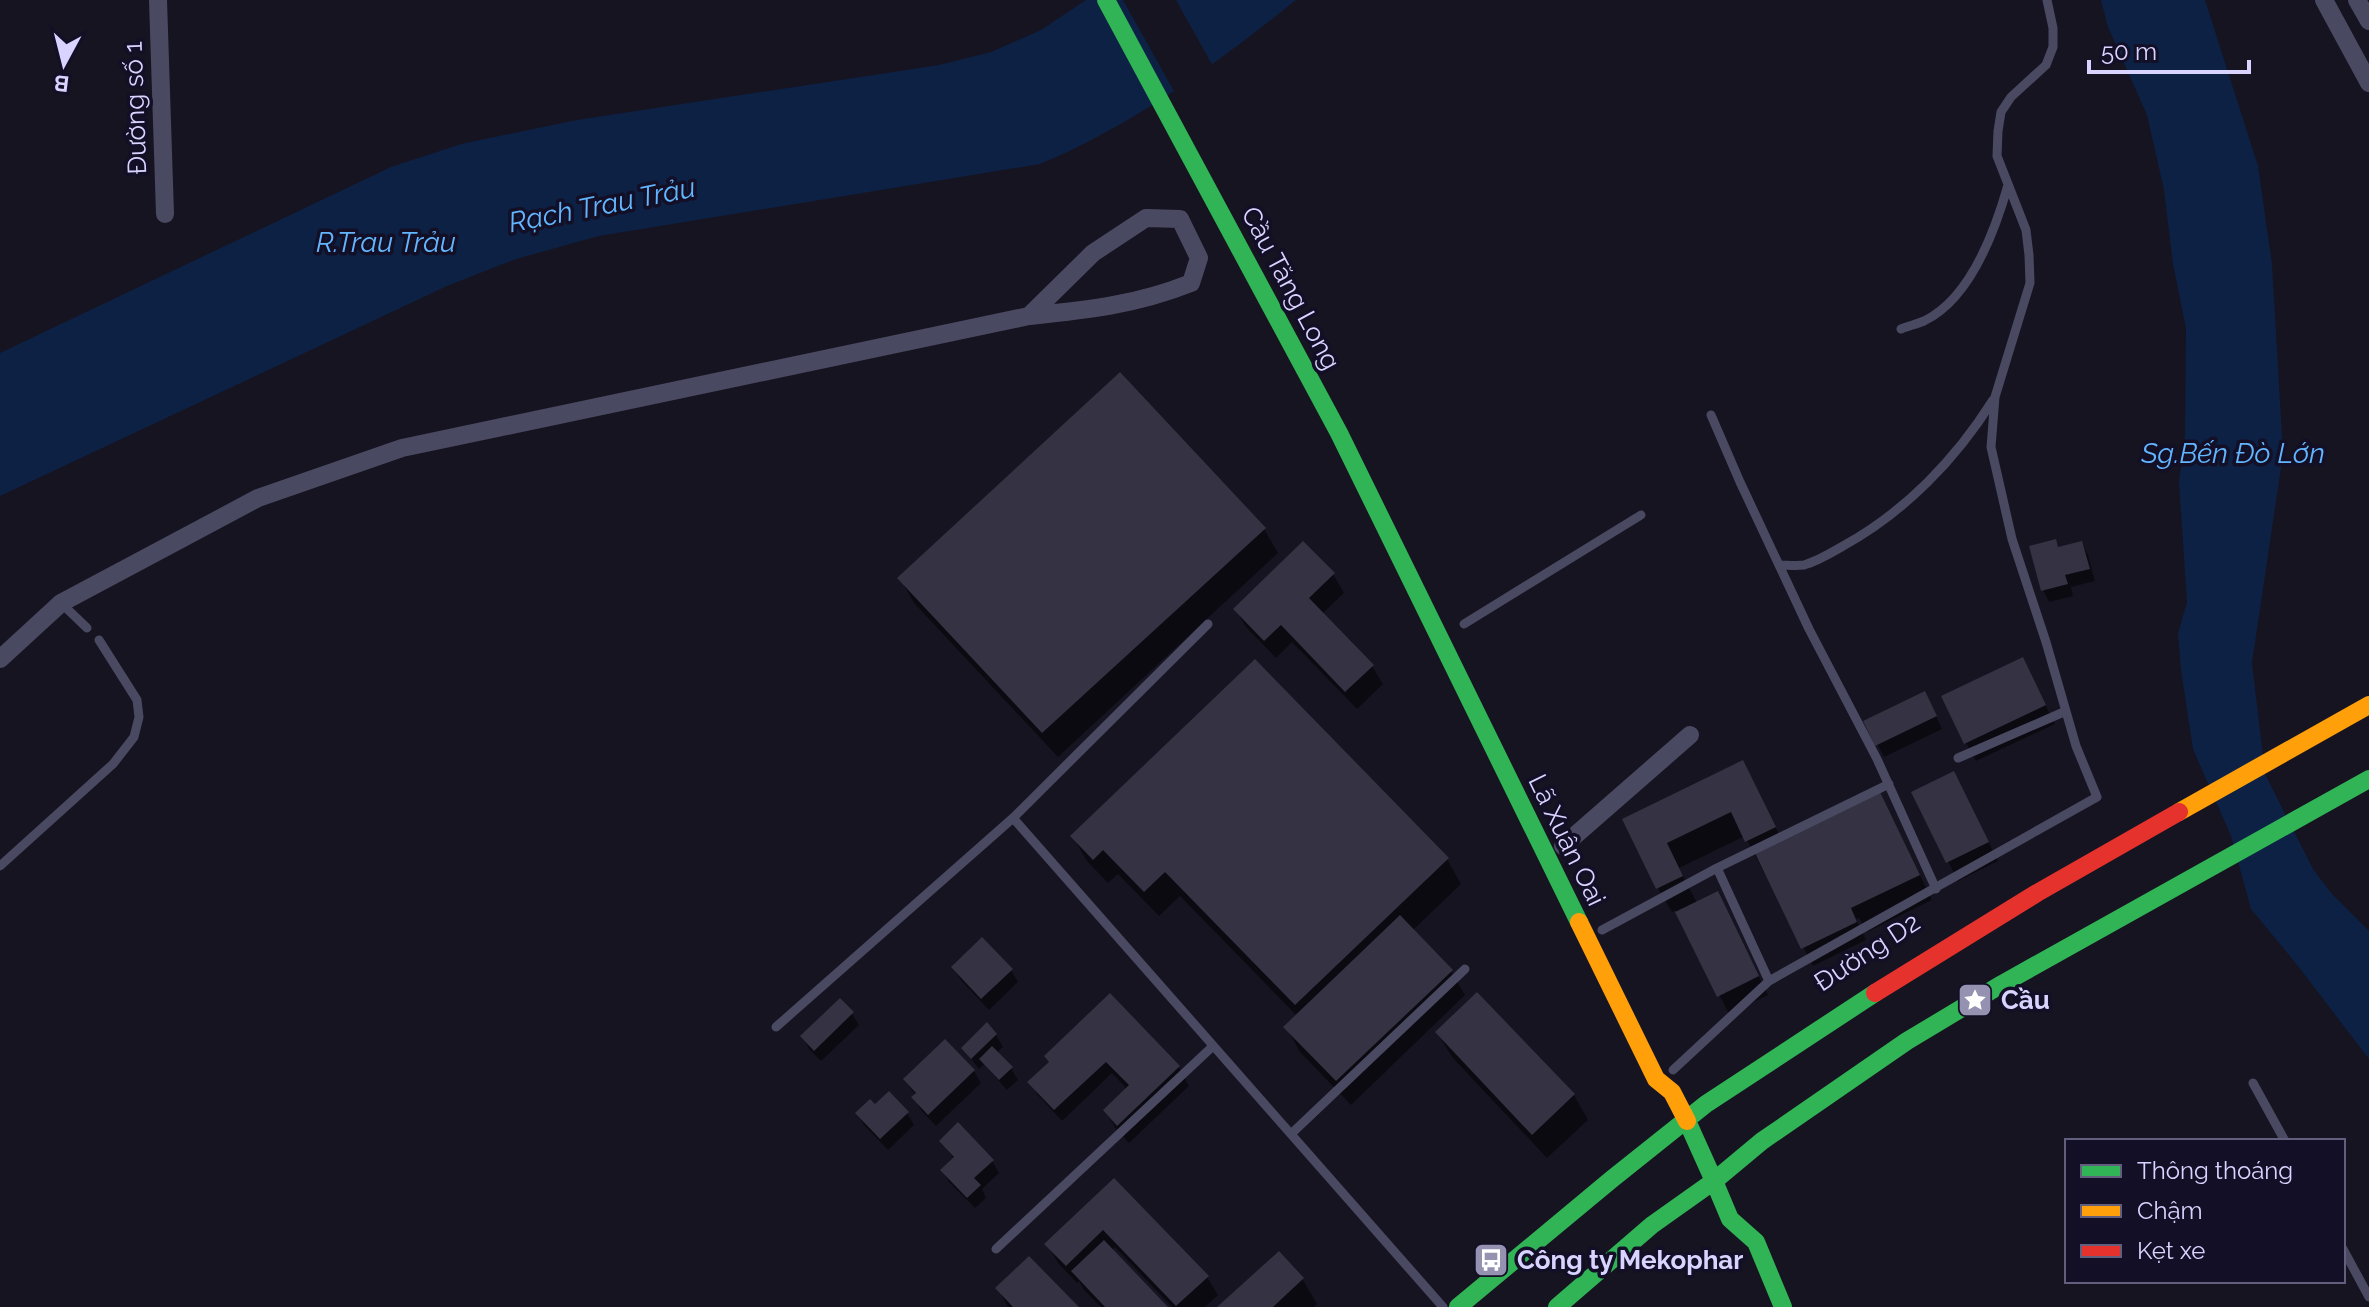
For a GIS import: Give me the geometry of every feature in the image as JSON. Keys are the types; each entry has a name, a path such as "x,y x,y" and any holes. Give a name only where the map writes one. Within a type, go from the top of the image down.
{"main road":[{"name":"Cầu Tăng Long","path":"1106,0 1339,433 1656,1079 1672,1092 1730,1219 1756,1242 1783,1307"},
{"name":"Đường D2","path":"1458,1307 1582,1202 1729,1088 1888,984 2048,886 2369,705"},
{"path":"1557,1307 1652,1225 1714,1181 1762,1141 1907,1041 2369,779"},
{"path":"1762,1141 1797,1131 2027,990 2063,951"}],"street":[{"name":"Đường số 1","path":"158,0 165,214"},
{"path":"2324,0 2369,83"},
{"path":"2357,0 2369,21"},
{"path":"0,659 61,603 258,498 402,448 1029,316 1106,308 1161,295 1191,283 1199,258 1180,219 1146,218 1093,253 1029,316"},
{"path":"1563,846 1690,735"}],"lane":[{"path":"1673,1070 1769,981 2097,797 2076,746 2012,539 1991,447 1995,397 2030,283 2026,230 1997,156 1998,131 2001,112 2011,97 2046,65 2053,47 2053,28 2047,0"},
{"path":"1901,329 1926,320 1944,307 1962,287 1989,240 2008,185"},
{"path":"1779,565 1802,565 1824,557 1882,522 1918,492 1964,442 1995,397"},
{"path":"1711,415 1779,565 1889,784 1936,889"},
{"path":"1464,624 1641,515"},
{"path":"61,603 87,628"},
{"path":"776,1027 1013,818 1208,624"},
{"path":"0,866 113,764 134,737 139,717 137,700 99,640"},
{"path":"1958,758 2066,711"},
{"path":"1602,930 1717,868 1889,784"},
{"path":"1013,818 1443,1307"},
{"path":"1717,868 1769,981"},
{"path":"1291,1134 1465,969"},
{"path":"996,1249 1212,1047"},
{"path":"2253,1083 2284,1139"},
{"path":"2345,1253 2369,1297"}],"water":[{"name":"R.Trau Trảu","path":"1086,0 1296,0 1236,47 1141,112 1040,164 599,236 516,259 447,286 0,496 0,353 391,167 461,144 577,120 939,65 991,52 1041,30"},
{"name":"Sg.Bến Đò Lớn","path":"2101,0 2205,0 2258,166 2272,264 2283,454 2252,663 2265,774 2313,869 2332,894 2369,931 2369,1059 2251,909 2231,836 2193,749 2178,633 2187,602 2179,481 2185,436 2186,328 2173,264 2164,190 2147,115 2108,27"}],"pier":[{"path":"1123,0 1176,0 1214,68 1175,93"}],"building":[{"path":"1120,372 1266,528 1042,733 897,578"},
{"path":"2056,539 2058,547 2082,541 2090,569 2065,575 2068,584 2041,591 2029,546"},
{"path":"1303,541 1335,573 1309,598 1374,665 1345,692 1281,625 1264,641 1233,609"},
{"path":"2023,657 2046,705 1964,744 1941,696"},
{"path":"1255,659 1449,858 1295,1005 1165,872 1144,892 1103,850 1093,860 1070,836"},
{"path":"1925,691 1937,716 1875,746 1863,721"},
{"path":"1743,760 1776,827 1745,842 1731,812 1667,843 1683,876 1656,889 1622,819"},
{"path":"1954,771 1989,842 1946,863 1911,792"},
{"path":"1880,792 1920,875 1851,908 1857,922 1801,949 1755,853"},
{"path":"1718,891 1759,976 1717,997 1675,912"},
{"path":"1400,915 1453,970 1336,1081 1283,1027"},
{"path":"982,937 1013,969 981,999 951,967"},
{"path":"1477,992 1575,1094 1532,1135 1435,1032"},
{"path":"1110,993 1180,1066 1117,1126 1103,1110 1129,1085 1106,1062 1054,1110 1027,1082 1049,1062 1044,1056"},
{"path":"840,998 854,1012 814,1051 800,1036"},
{"path":"987,1022 997,1034 971,1059 961,1048"},
{"path":"945,1039 975,1070 928,1115 911,1097 916,1093 903,1079"},
{"path":"992,1046 1013,1067 999,1080 979,1059"},
{"path":"889,1091 909,1112 880,1139 855,1113 870,1099 875,1104"},
{"path":"958,1122 994,1160 974,1178 981,1185 967,1198 940,1170 954,1157 939,1141"},
{"path":"1114,1178 1209,1276 1176,1306 1103,1230 1066,1266 1044,1244"},
{"path":"1104,1240 1168,1307 1105,1307 1071,1271"},
{"path":"1279,1251 1304,1278 1273,1307 1217,1307"},
{"path":"1029,1256 1079,1307 1013,1307 995,1288"}],"traffic: fast":[{"path":"1106,0 1339,433 1579,922"},
{"path":"1557,1307 1652,1225 1714,1181 1762,1141 1907,1041 2002,984 2369,779"},
{"path":"1458,1307 1706,1104 1875,993"},
{"path":"1687,1121 1714,1181"},
{"path":"1714,1181 1730,1219 1756,1242 1783,1307"}],"traffic: slow":[{"path":"2179,812 2369,705"},
{"path":"1579,922 1656,1079 1672,1092 1687,1121"}],"traffic: jam":[{"path":"1875,993 2037,893 2179,812"}],"place":[{"name":"Cầu","path":"1975,1000"},
{"name":"Công ty Mekophar","path":"1491,1260"}],"water label":[{"name":"Rạch Trau Trảu","path":"602,205"}]}
